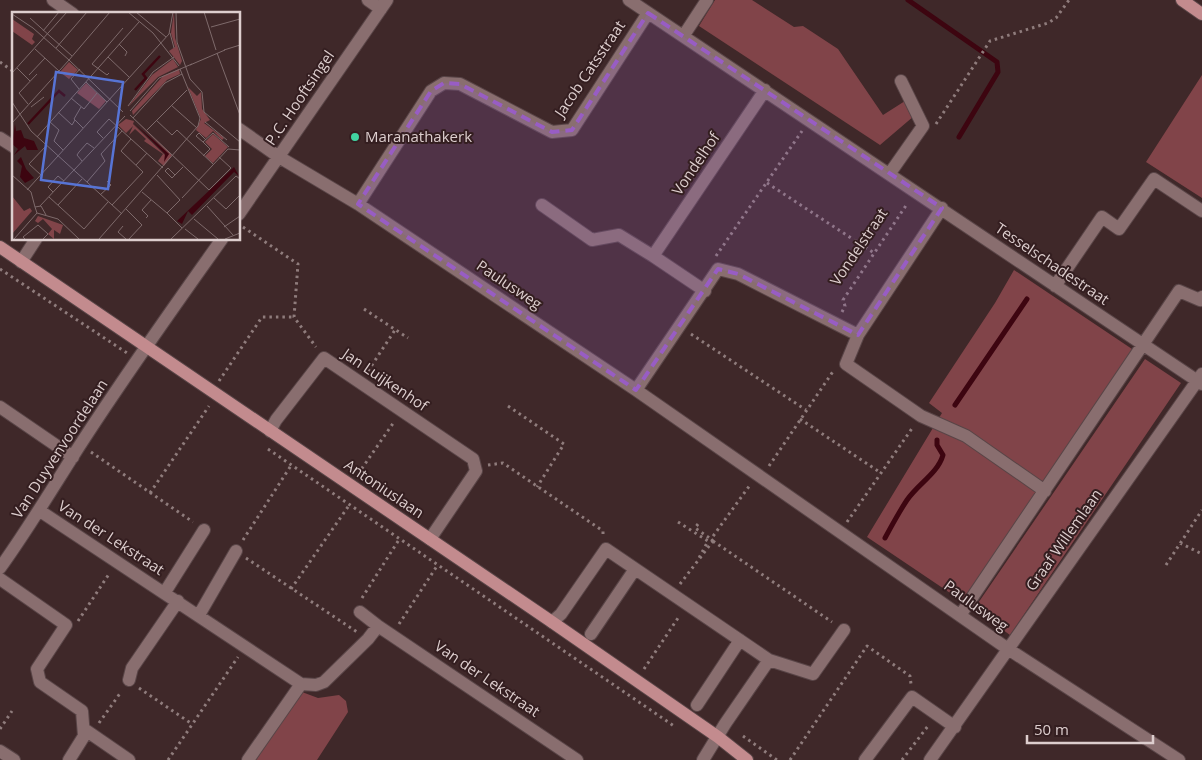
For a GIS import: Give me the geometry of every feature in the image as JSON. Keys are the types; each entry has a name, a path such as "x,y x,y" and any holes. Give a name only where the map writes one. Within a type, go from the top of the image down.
{"main road":[{"path":"1182,0 1202,14"},
{"name":"Antoniuslaan","path":"0,247 552,622 718,737 747,760"}],"street":[{"path":"54,0 70,12"},
{"path":"368,0 384,4"},
{"name":"Tesselschadestraat","path":"629,0 942,208 1143,346 1200,379"},
{"path":"684,36 707,0"},
{"name":"P.C. Hooftsingel","path":"240,213 384,4"},
{"name":"Jacob Catsstraat","path":"358,204 431,90 444,83 460,84 552,132 572,130 648,13"},
{"path":"890,173 923,126 901,81"},
{"name":"Vondelhof","path":"653,256 765,90"},
{"name":"Paulusweg","path":"240,130 279,157 358,204 636,390 961,614 1008,649 1179,760"},
{"path":"0,138 12,146"},
{"path":"1055,286 1102,217 1119,229 1154,179 1202,211"},
{"path":"542,206 592,240 619,236 653,256 704,291"},
{"path":"942,208 858,335 846,364 921,416 966,436 1045,491"},
{"path":"21,262 35,240"},
{"path":"146,347 221,240"},
{"path":"636,390 718,269 738,274 836,322 858,335"},
{"path":"961,614 1179,291 1200,300 1202,298"},
{"name":"Van Duyvenvoordelaan","path":"0,568 40,511 73,456 146,347"},
{"name":"Jan Luijkenhof","path":"270,431 276,420 324,358 473,459 475,466"},
{"name":"Graaf Willemlaan","path":"930,760 1200,379"},
{"path":"0,407 73,456"},
{"path":"430,539 476,471 475,466"},
{"name":"Van der Lekstraat","path":"40,511 178,600 301,684"},
{"name":"Van der Lekstraat","path":"165,592 204,530"},
{"path":"552,622 561,614 606,549 769,660 813,674 844,630"},
{"path":"199,615 236,552"},
{"path":"592,634 636,569"},
{"path":"0,579 66,625 37,669 40,682 82,711 84,730 76,758"},
{"path":"129,680 132,668 178,600"},
{"name":"Van der Lekstraat","path":"360,612 577,760"},
{"path":"248,760 301,684 316,685 324,682 368,639 378,626"},
{"path":"697,705 740,640"},
{"path":"703,760 769,660"},
{"path":"866,760 912,697 955,727"},
{"path":"84,730 129,760"},
{"path":"0,751 14,760"}],"path":[{"path":"923,126 938,123 990,41 1048,23 1056,18 1069,0"},
{"path":"0,62 12,71"},
{"path":"718,269 713,260 810,120"},
{"path":"767,183 874,253"},
{"name":"Vondelstraat","path":"836,322 845,306 843,300 916,191"},
{"path":"240,225 298,264 294,317 324,358"},
{"path":"0,269 137,360"},
{"path":"364,309 408,338"},
{"path":"150,493 208,408 214,394 262,317 294,317"},
{"path":"680,327 806,410"},
{"path":"360,383 395,330"},
{"path":"673,594 833,371 846,364"},
{"path":"201,403 216,413"},
{"path":"508,406 564,444 537,487"},
{"path":"291,589 350,505 355,488 401,411"},
{"path":"841,532 921,416"},
{"path":"800,419 881,473"},
{"path":"262,445 677,729"},
{"path":"236,552 300,452"},
{"path":"475,466 503,463 602,531 606,549"},
{"path":"1166,565 1202,510"},
{"path":"678,522 708,541 699,558"},
{"path":"698,524 695,528 844,630"},
{"path":"360,612 363,595 409,525"},
{"path":"1180,543 1202,554"},
{"path":"66,625 75,624 117,561"},
{"path":"392,635 437,566"},
{"path":"644,669 687,604"},
{"path":"790,760 867,646 910,676 912,697"},
{"path":"168,760 245,647"},
{"path":"84,730 101,723 129,680 192,724"},
{"path":"0,729 12,711"}],"highlighted area":[{"path":"648,13 942,208 858,335 738,274 718,269 636,390 358,204 431,91 444,83 460,84 552,132 572,130"}],"shaded area":[{"path":"715,0 752,0 794,27 803,26 838,49 883,115 905,101 914,116 880,145 699,26"},
{"path":"1202,75 1202,198 1146,162"},
{"path":"1014,270 1135,351 962,601 867,537 942,413 929,403 995,303"},
{"path":"1145,359 1181,383 1010,635 974,609"},
{"path":"302,692 318,698 339,695 346,701 348,712 317,760 256,760"}],"waterway":[{"path":"908,0 997,62 998,72 959,137"},
{"path":"955,405 1027,299"},
{"path":"885,538 907,500 937,467 943,455 937,445 937,440"}],"place":[{"name":"Maranathakerk","path":"355,137"}]}
